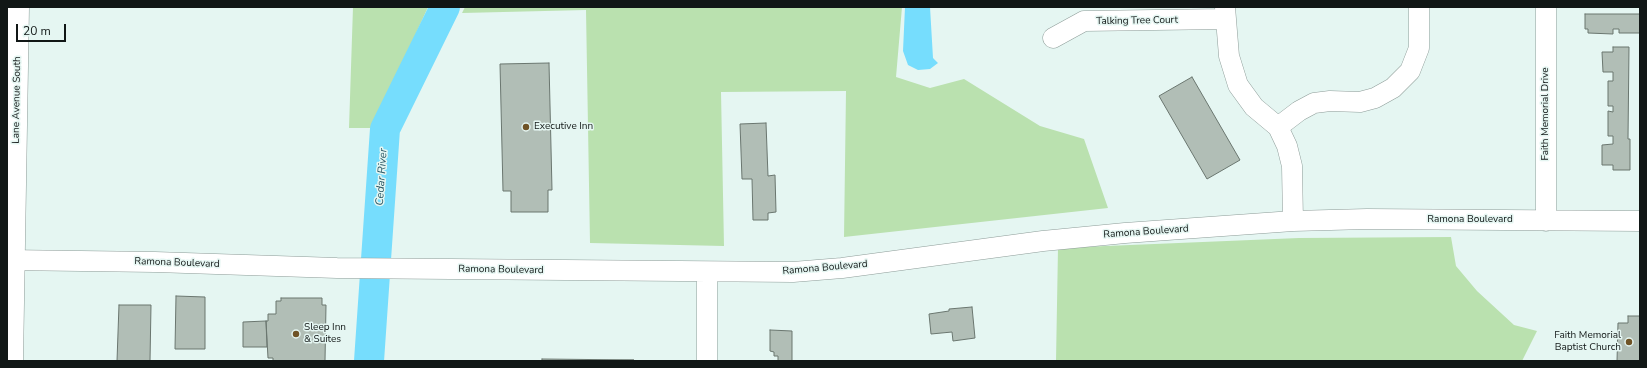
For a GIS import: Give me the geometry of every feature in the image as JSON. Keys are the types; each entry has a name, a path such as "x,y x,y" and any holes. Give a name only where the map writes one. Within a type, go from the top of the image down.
{"main road":[{"name":"Lane Avenue South","path":"12,361 11,260 18,7"}],"street":[{"path":"1278,127 1299,111 1314,104 1330,101 1360,102 1375,98 1393,88 1410,71 1419,48 1419,7"},
{"name":"Faith Memorial Drive","path":"1546,7 1546,221"},
{"path":"1225,13 1229,56 1238,85 1254,107 1278,127 1287,146 1292,166 1293,221"},
{"name":"Talking Tree Court","path":"1053,38 1084,21 1225,13"},
{"name":"Ramona Boulevard","path":"11,260 155,262 337,268 793,272 842,268 1073,238 1293,221 1367,219 1640,221"},
{"path":"706,361 707,272"}],"green space":[{"path":"353,7 428,7 373,128 349,128"},
{"path":"465,7 902,7 896,77 930,88 964,79 1040,126 1084,139 1108,208 844,237 846,91 721,92 724,246 590,243 586,10 462,13"},
{"path":"1451,237 1456,266 1477,291 1514,325 1537,331 1522,361 1056,361 1058,248 1299,238"}],"water":[{"path":"905,7 930,7 933,58 938,63 930,69 918,70 908,65 903,51"}],"building":[{"path":"1585,14 1640,14 1640,33 1619,33 1619,29 1613,29 1613,34 1588,33 1588,29 1585,29"},
{"path":"1613,47 1629,47 1628,139 1630,139 1630,170 1613,170 1613,165 1602,165 1602,145 1613,144 1613,136 1608,136 1608,111 1613,112 1613,106 1608,106 1608,81 1613,81 1613,72 1603,72 1602,52 1613,52"},
{"name":"Executive Inn","path":"549,63 552,190 548,190 548,212 511,212 511,191 503,191 500,64"},
{"path":"1192,77 1240,160 1207,179 1159,96"},
{"path":"766,123 768,176 775,175 776,212 768,213 768,220 753,220 752,179 742,179 740,124"},
{"path":"176,296 205,297 205,349 175,349"},
{"name":"Sleep Inn & Suites","path":"281,298 322,298 322,305 326,305 325,361 273,361 273,358 268,358 266,321 268,321 268,314 276,314 276,301 281,301"},
{"path":"119,305 151,305 150,361 117,361"},
{"path":"972,307 975,338 953,341 952,332 931,334 929,314 949,311 949,309"},
{"name":"Faith Memorial Baptist Church","path":"1628,316 1640,316 1640,361 1617,361 1618,323 1628,323"},
{"path":"266,321 267,347 243,347 243,322"},
{"path":"770,330 792,331 792,361 778,361 778,356 774,356 774,352 770,351"},
{"path":"542,359 634,360 542,361"}],"waterway":[{"name":"Cedar River","path":"369,361 385,129 445,7"}],"place":[{"name":"Executive Inn","path":"526,127"},
{"name":"Sleep Inn & Suites","path":"296,334"},
{"name":"Faith Memorial Baptist Church","path":"1629,342"}]}
